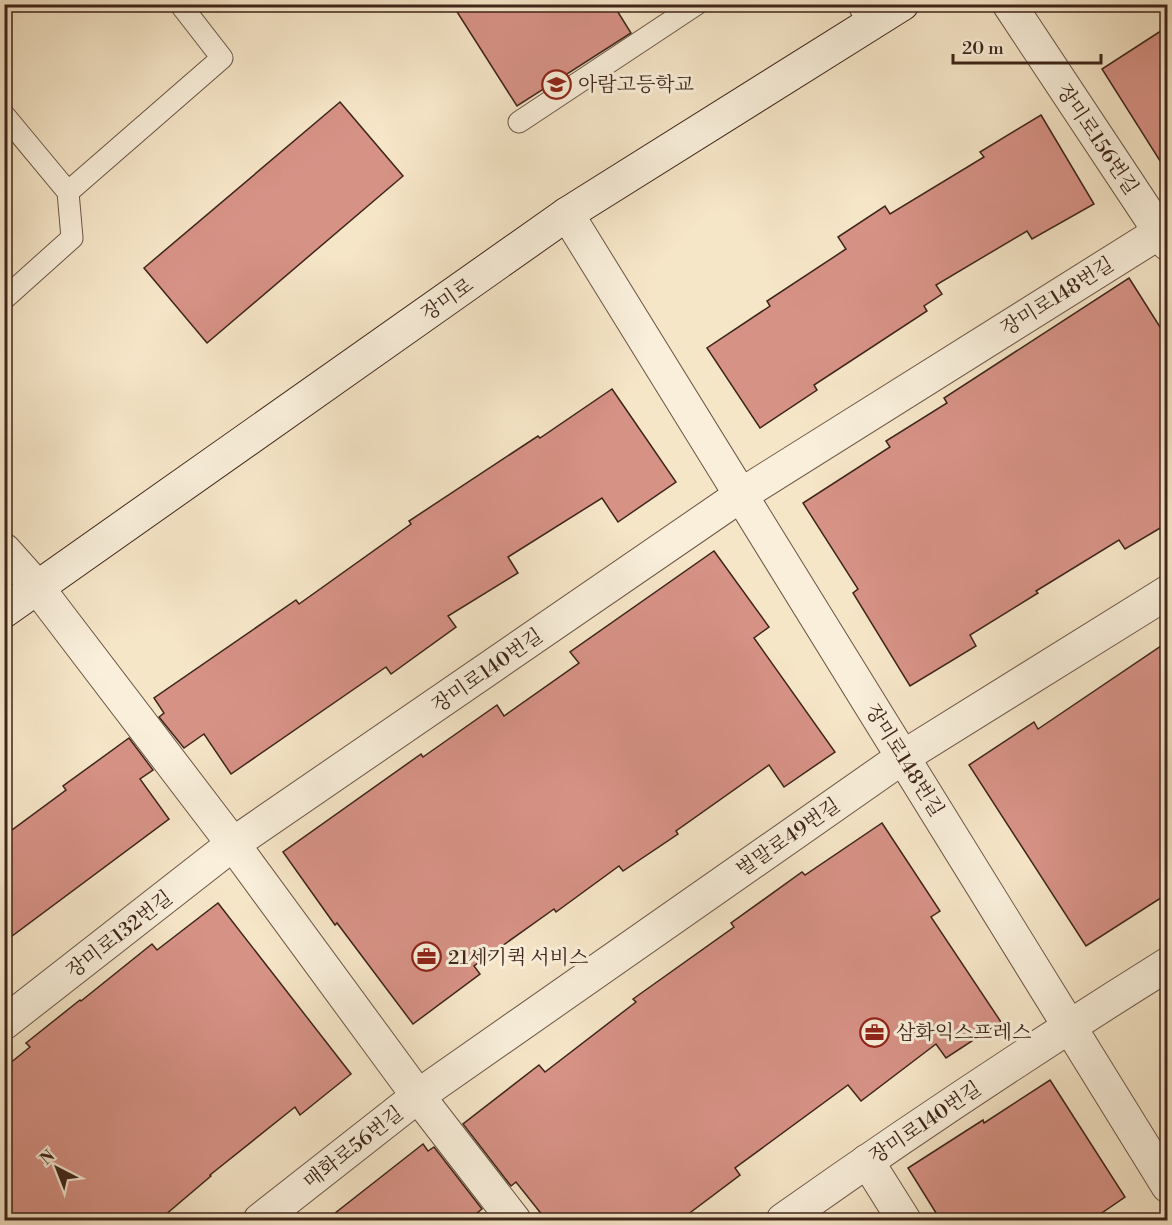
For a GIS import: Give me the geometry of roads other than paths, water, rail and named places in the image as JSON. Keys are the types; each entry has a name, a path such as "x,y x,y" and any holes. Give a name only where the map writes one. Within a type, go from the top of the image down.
{"street":[{"name":"장미로","path":"4,610 567,214 863,15 902,4"},
{"name":"장미로156번길","path":"1009,4 1164,238"},
{"name":"장미로148번길","path":"567,214 1167,1186"},
{"name":"장미로148번길","path":"741,495 1164,238"},
{"name":"장미로140번길","path":"233,844 741,495"},
{"path":"4,550 37,587 233,844 418,1096 514,1221"},
{"name":"벌말로49번길","path":"418,1096 903,757 1167,592"},
{"name":"장미로132번길","path":"4,1023 233,844"},
{"path":"1069,1026 1167,964"},
{"name":"장미로140번길","path":"783,1221 867,1161 1069,1026"},
{"name":"매화로56번길","path":"260,1221 418,1096"},
{"path":"867,1161 904,1221"}],"lane":[{"path":"68,192 222,58 180,4"},
{"path":"519,122 669,13 697,4"},
{"path":"4,115 68,192 72,238 4,299"}],"place":[{"name":"아람고등학교","path":"557,84"},
{"name":"21세기퀵 서비스","path":"427,957"},
{"name":"삼화익스프레스","path":"875,1032"}]}
